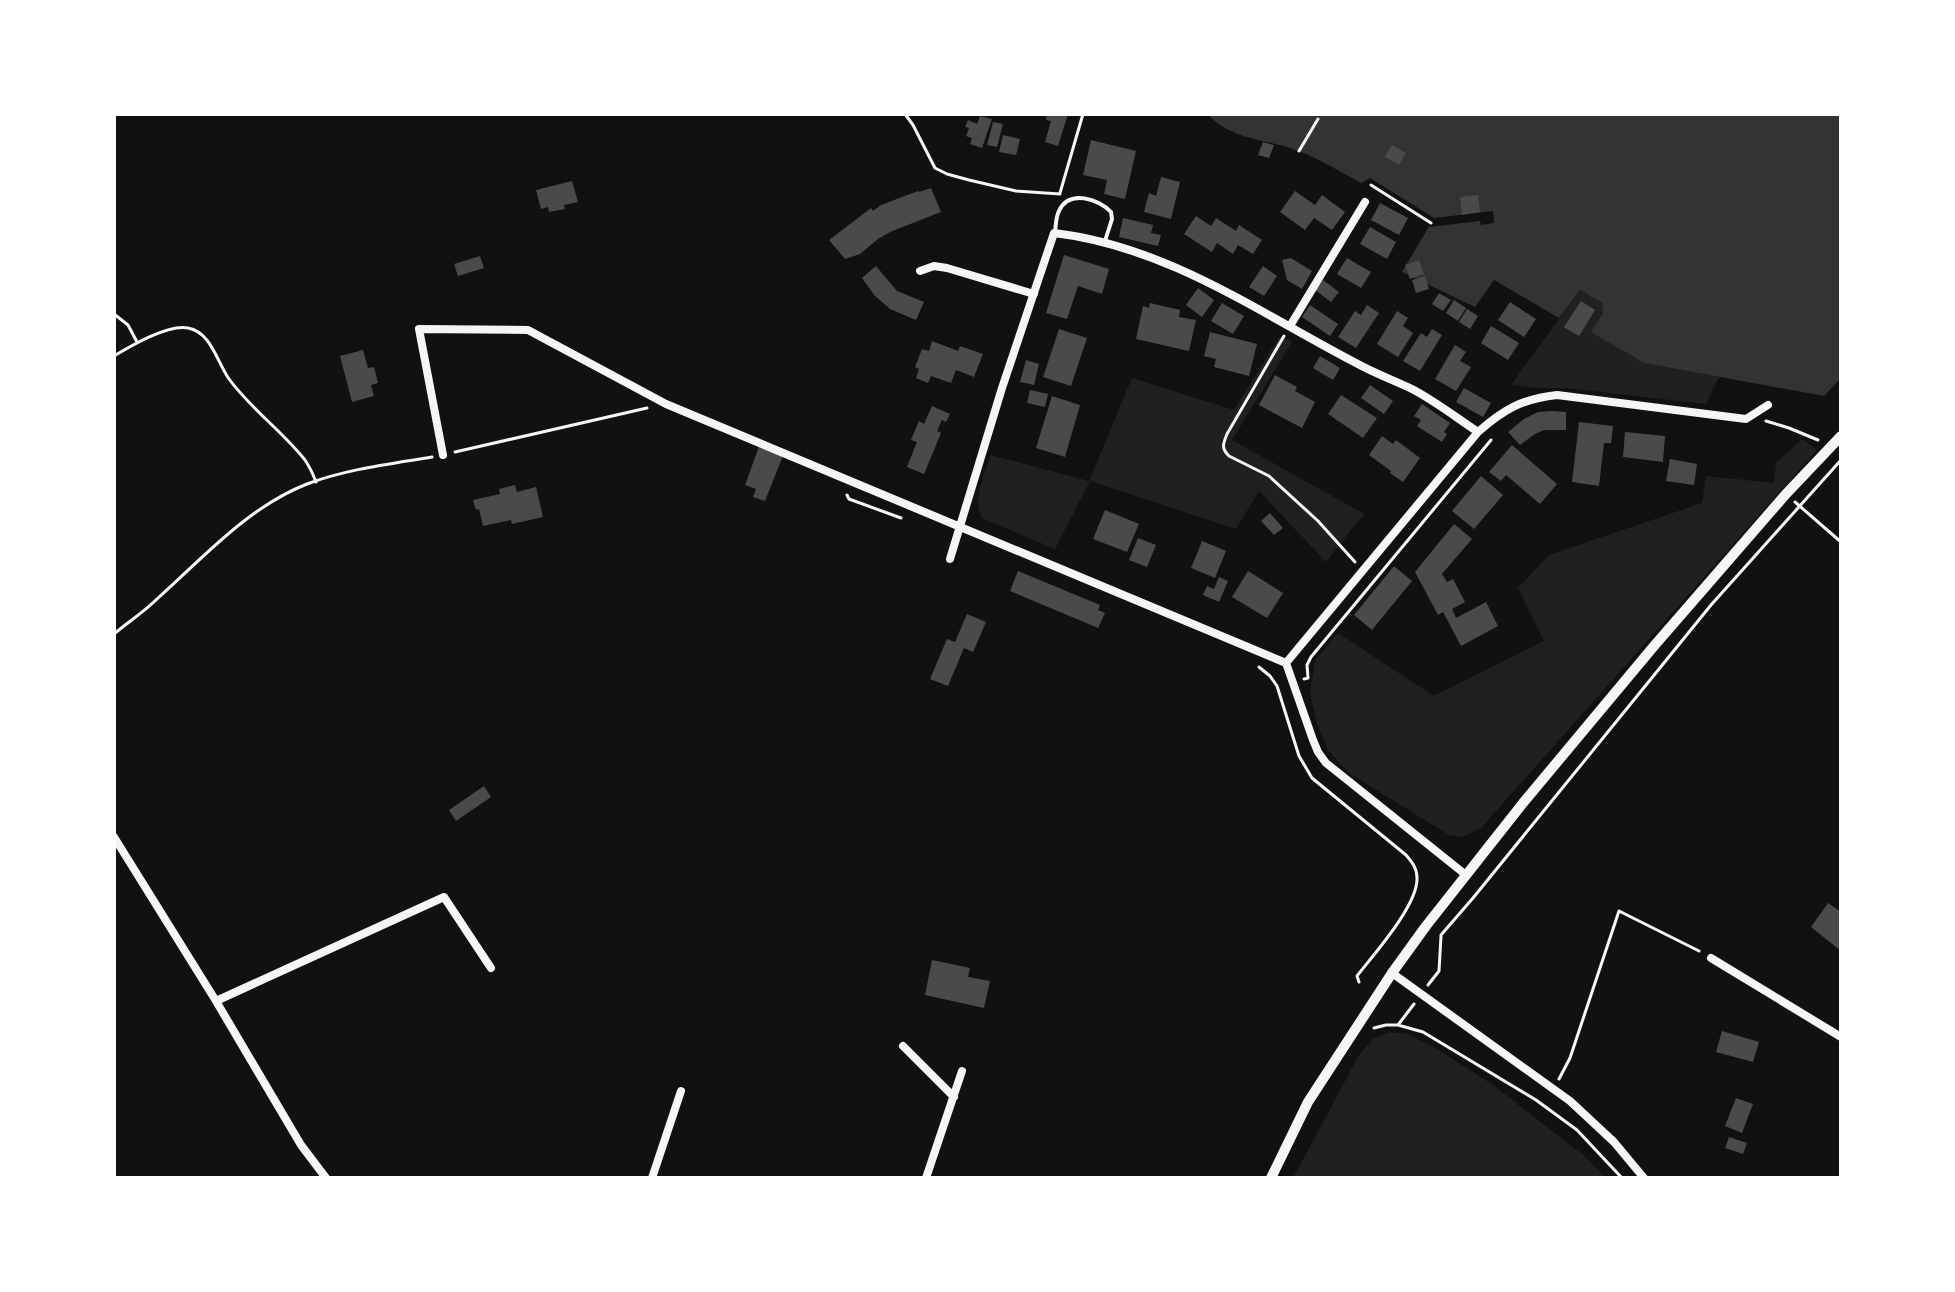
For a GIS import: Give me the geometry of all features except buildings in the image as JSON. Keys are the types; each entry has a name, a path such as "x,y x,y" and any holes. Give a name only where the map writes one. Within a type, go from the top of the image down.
{"street":[{"path":"1290,326 1365,202"},
{"path":"950,559 1002,388 1054,233 1105,241 1189,272 1357,364 1414,390 1478,432"},
{"path":"920,271 934,266 947,268 1034,294"},
{"path":"443,455 419,329 528,330 666,404 1286,663 1313,740 1326,763 1466,875"},
{"path":"1286,663 1478,432 1513,406 1533,398 1557,395 1746,419 1768,405"},
{"path":"1271,1178 1308,1102 1392,973 1466,875 1654,646 1786,494 1841,436"},
{"path":"114,837 301,1145 326,1178"},
{"path":"216,1001 444,897 491,968"},
{"path":"1711,958 1841,1037"},
{"path":"1392,973 1570,1101 1614,1142 1644,1178"},
{"path":"903,1046 954,1097"},
{"path":"926,1178 962,1071"},
{"path":"652,1178 681,1091"}],"lane":[{"path":"1054,233 1059,209 1067,202 1085,198 1097,201 1111,212 1105,241"}],"path":[{"path":"905,114 935,168 947,174 1016,191 1060,194 1083,114"},
{"path":"1299,151 1318,119"},
{"path":"1371,185 1431,223"},
{"path":"114,314 128,325 137,343"},
{"path":"1290,326 1227,434 1224,451 1269,476 1318,521 1363,571"},
{"path":"114,356 153,335 187,327 200,334 208,341 223,371 243,398 306,461 316,482"},
{"path":"114,634 260,508 305,485 363,469 443,455 666,404"},
{"path":"1746,419 1771,421 1818,440"},
{"path":"1278,690 1308,678 1307,665 1311,657 1491,439"},
{"path":"1441,935 1711,605 1841,460"},
{"path":"834,473 849,499 903,518"},
{"path":"1786,494 1841,542"},
{"path":"1254,663 1270,676 1278,690 1299,756 1312,778 1406,855 1416,868 1417,881 1407,910 1357,976 1359,982"},
{"path":"1554,1090 1570,1058 1619,911 1711,958"},
{"path":"1372,1028 1398,1025"}],"shaded area":[{"path":"1207,114 1841,114 1841,378 1824,396 1644,363 1591,332 1603,313 1602,303 1580,290 1559,318 1494,280 1475,307 1402,272 1434,218 1370,178 1361,183 1299,151 1239,135"},
{"path":"1580,290 1602,303 1603,313 1592,332 1644,363 1719,377 1706,404 1511,385"},
{"path":"1280,336 1292,342 1232,440 1366,515 1326,562 1259,491 1236,529 1090,481 1055,549 982,518 979,496 990,455 1089,481 1132,378 1234,410"},
{"path":"1802,439 1817,450 1481,828 1462,837 1449,835 1349,773 1328,750 1316,721 1310,693 1315,660 1338,633 1434,696 1544,641 1518,588 1549,555 1702,503 1706,476 1774,483 1776,463"},
{"path":"1388,1032 1407,1034 1434,1047 1493,1085 1583,1155 1606,1178 1293,1178 1359,1055 1373,1039"}],"pier":[{"path":"1493,211 1494,223 1481,225 1480,221 1429,227 1434,218"}]}
